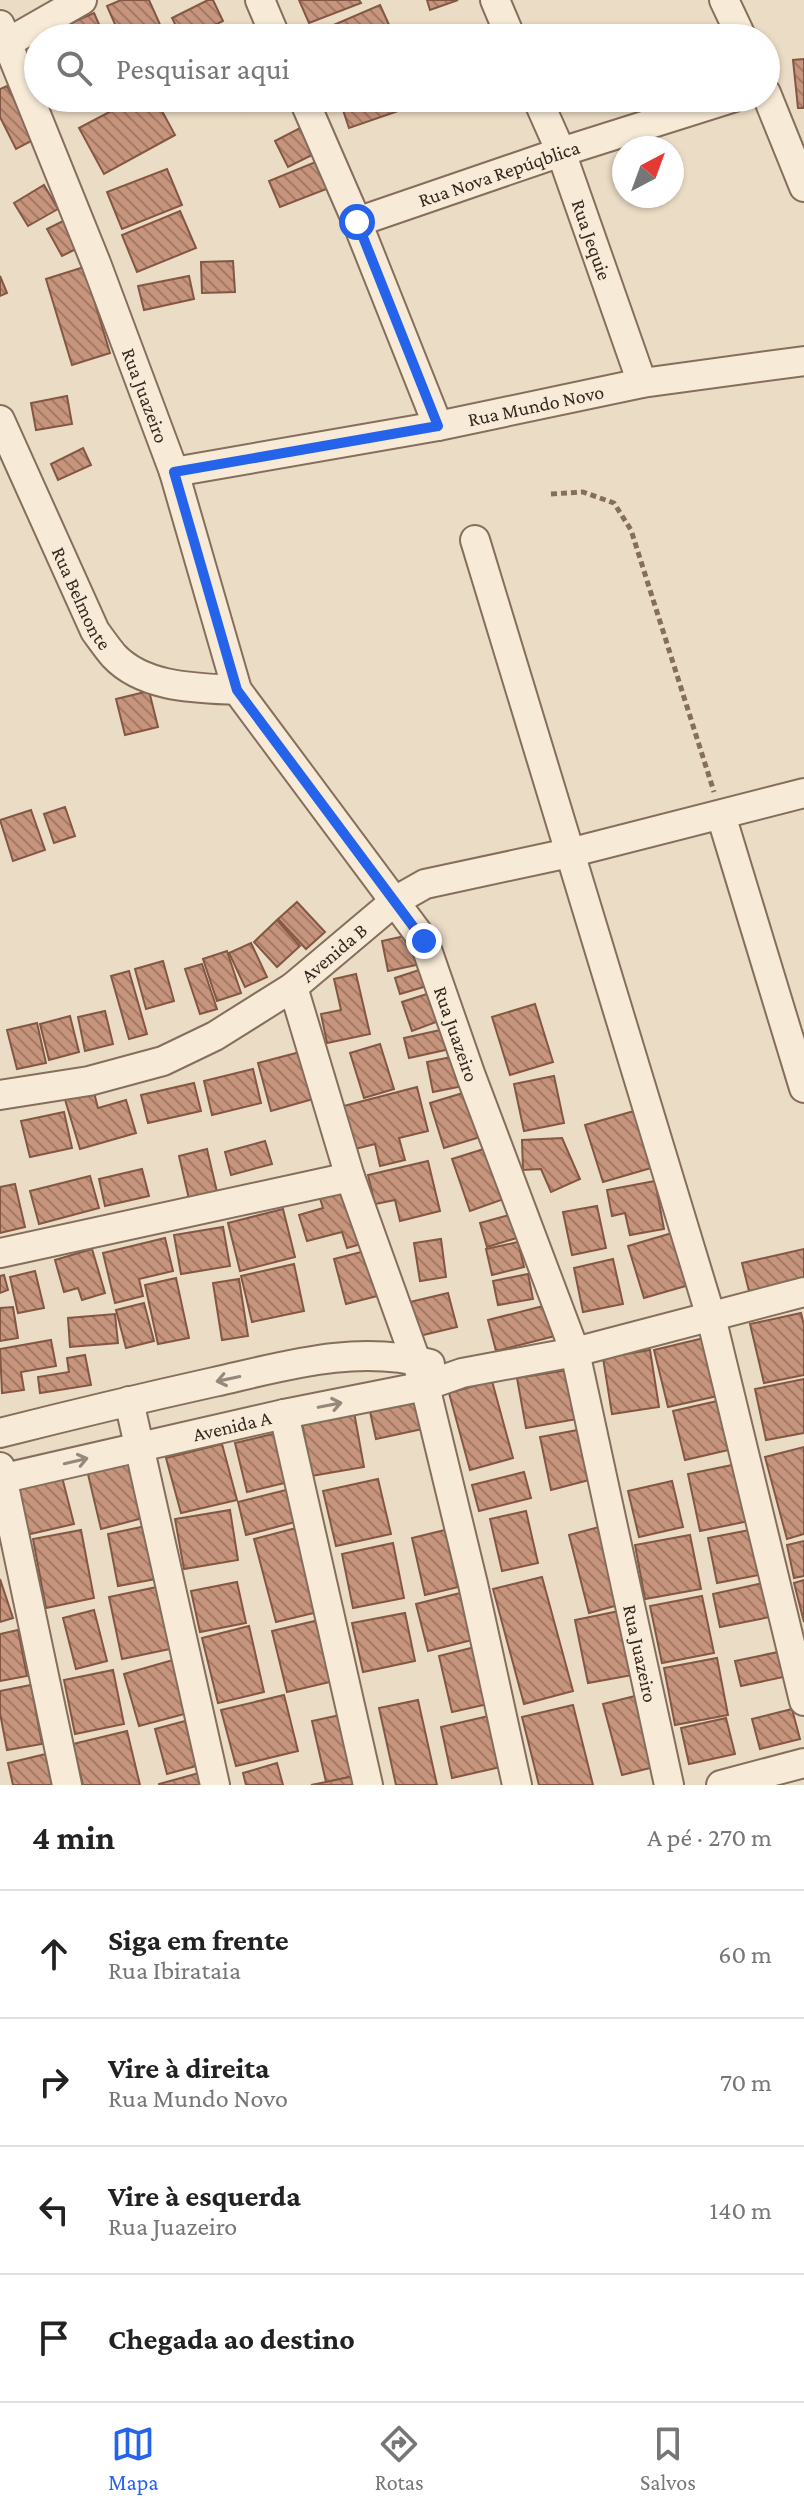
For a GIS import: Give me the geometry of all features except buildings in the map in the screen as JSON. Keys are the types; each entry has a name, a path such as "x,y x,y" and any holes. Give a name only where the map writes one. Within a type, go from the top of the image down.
{"street":[{"path":"32,24 82,0"},
{"path":"260,0 270,24"},
{"path":"495,0 505,24"},
{"path":"724,0 735,24"},
{"path":"3,38 24,28"},
{"name":"Rua Juazeiro","path":"3,38 24,89"},
{"name":"Rua Juazeiro","path":"34,112 96,263 174,472 237,690 424,941 471,1076 575,1352 669,1785"},
{"path":"309,112 357,222 438,426"},
{"name":"Rua Jequie","path":"543,112 561,152 642,383"},
{"name":"Rua Nova Repúqblica","path":"357,222 688,112"},
{"path":"774,112 804,187"},
{"name":"Rua Mundo Novo","path":"174,472 438,426 642,383 804,361"},
{"name":"Rua Belmonte","path":"0,420 95,631 115,658 137,671 177,687 237,690"},
{"path":"475,540 711,1317 804,1701"},
{"name":"Avenida B","path":"0,1095 89,1081 163,1061 215,1036 293,987 395,901 425,884 569,853 804,793"},
{"path":"721,815 804,1088"},
{"path":"293,987 350,1177 420,1373 517,1785"},
{"path":"0,1253 350,1177"},
{"name":"Avenida A","path":"1,1475 284,1414 420,1373 462,1373 575,1352 804,1292"},
{"name":"Avenida A","path":"0,1433 317,1359 393,1356 420,1373"},
{"path":"129,1401 215,1785"},
{"path":"284,1414 368,1785"},
{"path":"1,1475 67,1785"},
{"path":"721,1785 804,1763"}],"path":[{"path":"551,494 583,492 614,503 631,530 721,815"}],"route":[{"path":"357,222 438,426 174,472 237,690 424,941"}]}
